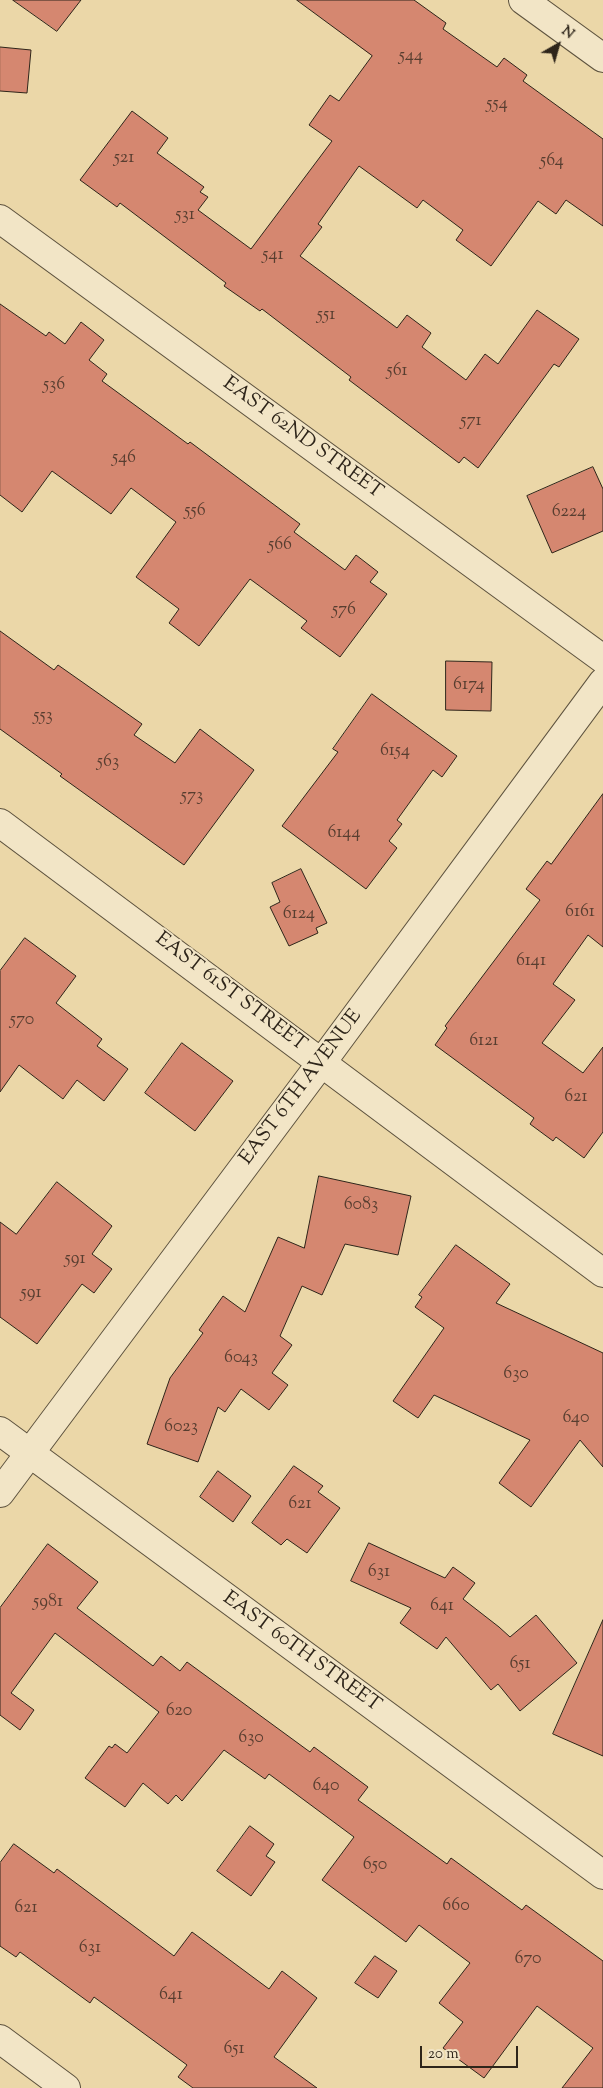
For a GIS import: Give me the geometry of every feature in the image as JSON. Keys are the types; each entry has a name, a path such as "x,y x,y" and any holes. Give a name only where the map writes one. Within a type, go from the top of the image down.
{"street":[{"path":"524,0 603,58"},
{"name":"EAST 62ND STREET","path":"0,219 603,659"},
{"name":"EAST 6TH AVENUE","path":"0,1493 603,682"},
{"name":"EAST 61ST STREET","path":"0,823 603,1273"},
{"name":"EAST 60TH STREET","path":"0,1431 603,1876"},
{"path":"0,2039 66,2088"}],"building":[{"path":"13,0 81,0 57,31"},
{"path":"297,0 414,0 446,23 443,29 497,67 504,58 527,75 523,81 603,139 603,226 566,200 556,214 538,201 491,266 456,240 463,230 423,200 417,208 359,166 318,224 322,227 300,256 397,328 407,315 431,333 422,347 466,380 485,354 498,364 537,310 579,339 559,367 554,364 478,468 464,457 459,463 349,380 351,377 262,309 260,311 224,286 226,283 120,203 117,207 80,180 132,111 168,138 157,153 204,187 200,192 208,197 198,210 251,249 332,141 309,125 330,95 339,101 372,56"},
{"path":"0,47 31,50 27,93 0,91"},
{"path":"0,304 46,336 49,332 65,344 81,322 104,340 89,360 107,374 102,381 188,444 190,442 300,524 294,532 345,570 356,555 378,572 370,582 387,594 340,657 301,628 307,621 250,579 199,646 169,623 179,609 136,577 176,522 131,488 111,514 52,471 22,512 0,495"},
{"path":"593,467 603,489 603,531 552,553 527,496"},
{"path":"0,631 54,670 58,665 142,724 134,735 175,763 200,729 254,770 184,865 60,776 62,774 0,729"},
{"path":"446,661 492,662 491,711 446,710"},
{"path":"372,694 457,756 442,777 433,770 397,820 402,824 389,841 397,848 366,889 282,826 338,752 333,749"},
{"path":"603,794 603,947 588,935 553,984 575,1000 542,1043 583,1073 603,1047 603,1132 584,1158 556,1137 553,1141 530,1124 534,1118 435,1045 447,1028 445,1026 540,900 526,889 547,861 551,864"},
{"path":"301,869 327,923 316,928 318,933 289,946 270,907 280,902 272,883"},
{"path":"25,938 76,976 56,1003 102,1039 97,1046 128,1069 104,1101 77,1080 63,1099 19,1065 0,1092 0,971"},
{"path":"182,1043 233,1081 195,1131 145,1093"},
{"path":"319,1176 411,1196 398,1255 345,1244 322,1295 302,1286 280,1336 292,1345 272,1373 288,1385 269,1410 241,1389 225,1412 218,1407 198,1462 147,1444 170,1378 203,1333 199,1330 223,1296 245,1312 278,1237 304,1248"},
{"path":"57,1182 112,1226 92,1254 112,1269 94,1293 82,1284 37,1344 0,1317 0,1222 16,1234"},
{"path":"456,1245 510,1284 496,1303 603,1353 603,1467 580,1440 531,1507 499,1483 530,1440 434,1395 418,1418 393,1401 444,1328 415,1307 422,1297 419,1295"},
{"path":"294,1466 323,1486 318,1492 340,1508 307,1553 287,1539 281,1545 252,1523"},
{"path":"218,1471 251,1496 233,1522 200,1497"},
{"path":"369,1543 445,1578 453,1567 475,1583 463,1599 510,1637 536,1615 577,1663 520,1711 498,1684 491,1690 446,1637 437,1649 400,1623 411,1608 351,1581"},
{"path":"48,1544 98,1582 77,1608 153,1666 161,1656 180,1671 187,1662 310,1752 314,1747 368,1787 358,1800 447,1864 451,1858 522,1910 526,1905 603,1961 603,2088 562,2088 593,2048 537,2006 484,2078 443,2048 463,2022 439,2003 470,1963 419,1925 406,1942 322,1880 354,1837 269,1774 265,1779 224,1750 182,1801 176,1795 168,1804 143,1783 125,1807 85,1778 109,1746 112,1748 115,1744 127,1753 159,1712 55,1633 11,1693 34,1710 20,1730 0,1715 0,1608"},
{"path":"603,1620 603,1756 553,1734"},
{"path":"250,1826 274,1844 266,1856 275,1862 251,1896 217,1871"},
{"path":"14,1844 54,1873 57,1869 174,1956 192,1932 269,1989 282,1971 317,1998 274,2057 317,2088 193,2088 178,2077 187,2065 94,1997 90,2003 20,1952 16,1957 0,1946 0,1863"},
{"path":"375,1956 397,1971 378,1998 355,1983"}]}
